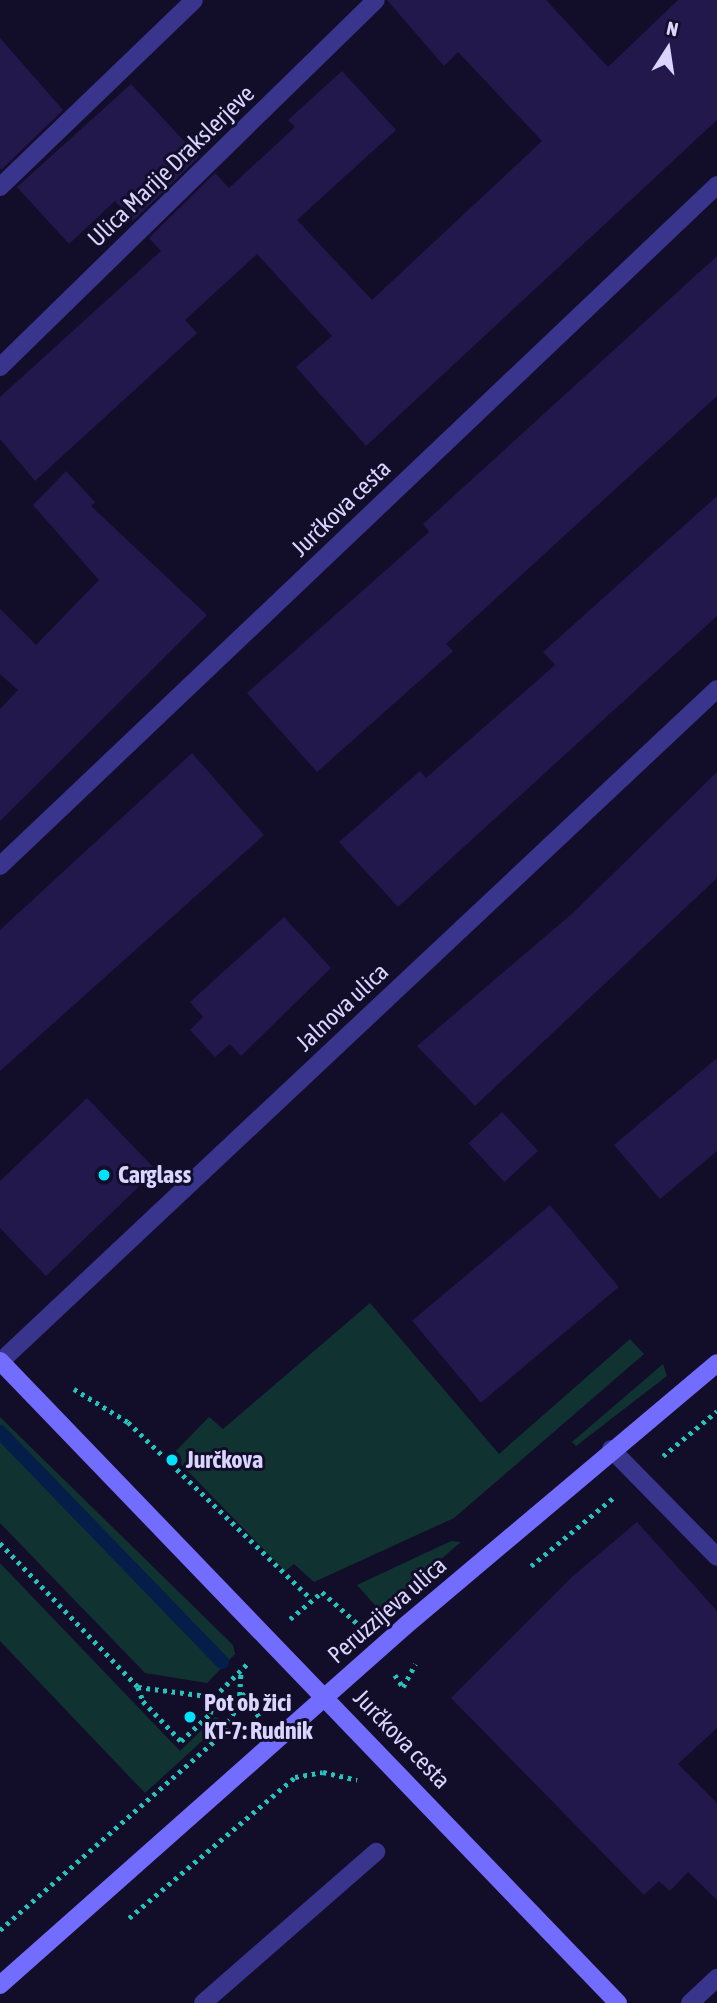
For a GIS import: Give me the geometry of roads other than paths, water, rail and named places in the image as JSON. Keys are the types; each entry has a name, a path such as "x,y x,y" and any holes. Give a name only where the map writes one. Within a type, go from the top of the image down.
{"main road":[{"name":"Jurčkova cesta","path":"0,1362 326,1696 618,2003"},
{"name":"Peruzzijeva ulica","path":"0,1985 378,1650 611,1449 717,1363"}],"street":[{"path":"0,187 194,0"},
{"name":"Ulica Marije Drakslerjeve","path":"0,367 376,0"},
{"name":"Jurčkova cesta","path":"0,866 717,185"},
{"name":"Jalnova ulica","path":"0,1362 717,689"},
{"path":"611,1449 717,1557"},
{"path":"203,2003 376,1852"},
{"path":"690,2003 717,1978"}],"waterway":[{"path":"0,1432 222,1662"}],"place":[{"name":"Carglass","path":"104,1175"},
{"name":"Jurčkova","path":"172,1460"},
{"name":"Pot ob žici KT-7: Rudnik","path":"190,1717"}]}
